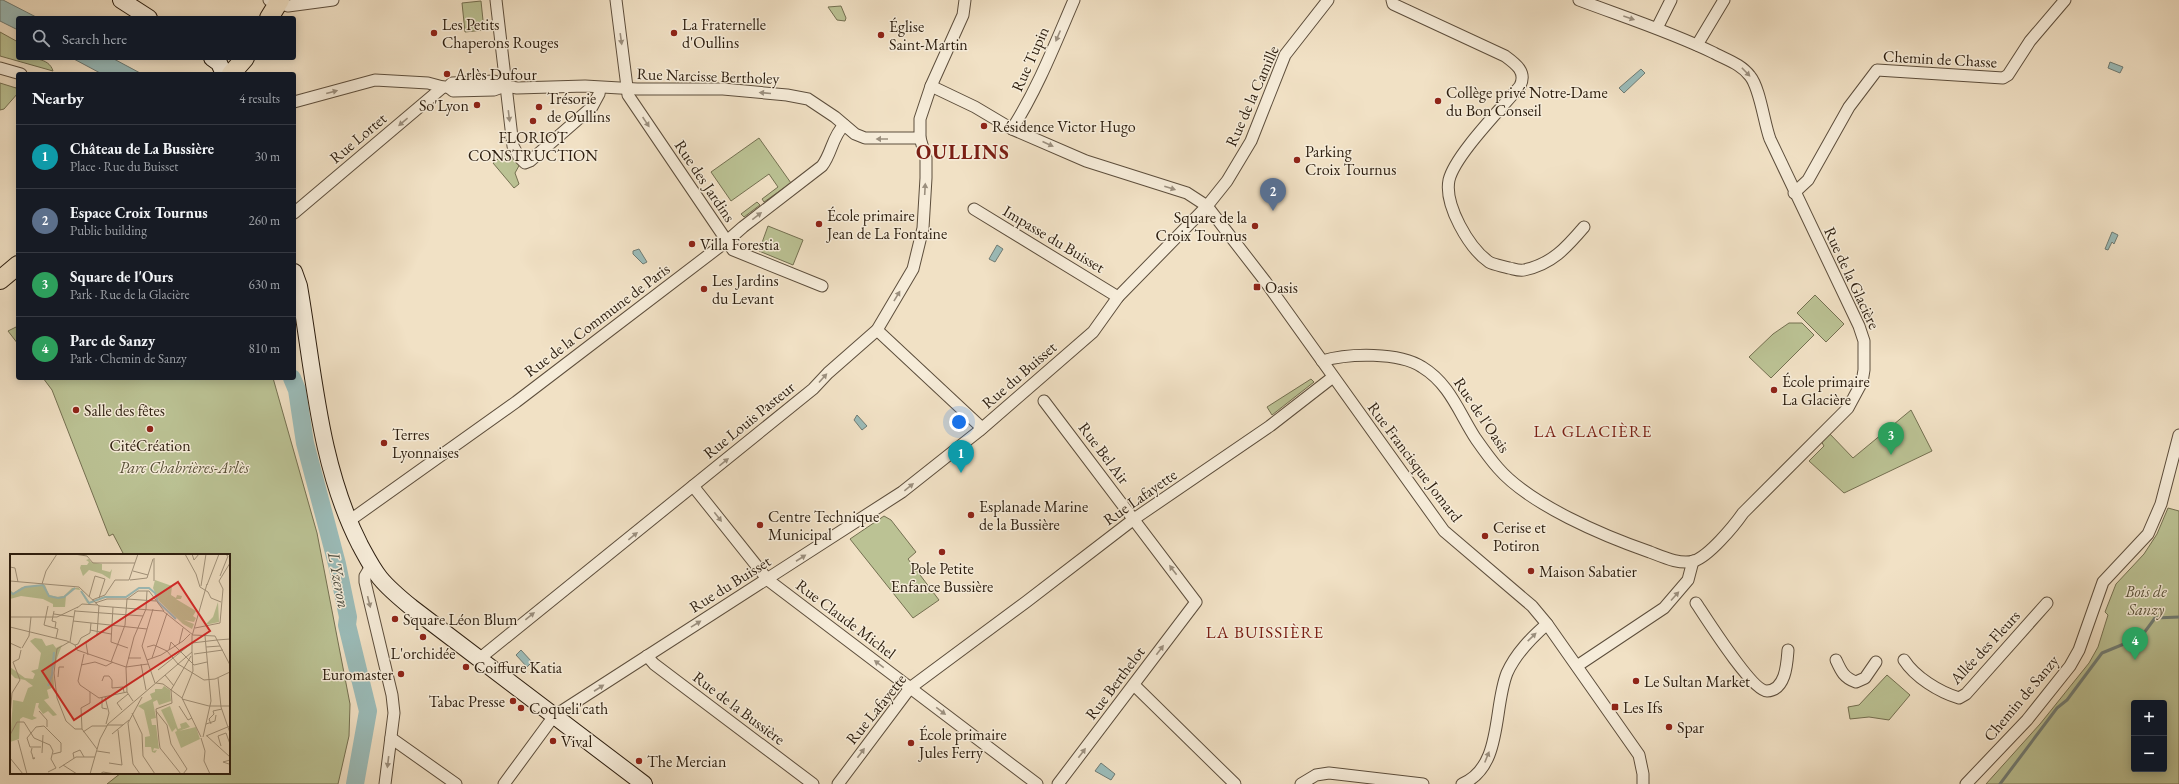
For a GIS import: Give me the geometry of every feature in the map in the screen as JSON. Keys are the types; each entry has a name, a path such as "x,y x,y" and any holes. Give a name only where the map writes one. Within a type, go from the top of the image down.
{"main road":[{"path":"121,0 146,16"},
{"path":"214,60 223,72"},
{"path":"233,72 243,60"},
{"path":"0,267 16,254"},
{"path":"0,280 16,267"},
{"path":"296,278 299,286 329,463 337,492 348,521 371,566 395,594 644,784"}],"street":[{"path":"274,5 294,5 333,0"},
{"path":"496,0 512,146 519,157 526,162 530,161 592,108 600,94 600,88"},
{"name":"Rue des Jardins","path":"616,0 627,88 633,104 727,242 733,250 822,286"},
{"name":"Rue Louis Pasteur","path":"479,659 813,389 828,373 878,330 913,269 923,228 926,178 926,158 920,138 920,119 931,86 963,15 965,0"},
{"name":"Rue Tupin","path":"1012,129 1025,108 1074,0"},
{"name":"Rue de la Camille","path":"1207,206 1226,181 1251,141 1285,55 1328,0"},
{"path":"1392,0 1393,4 1505,56 1518,66 1522,74 1523,80 1520,86 1457,161 1449,180 1449,198 1461,228 1474,247 1490,263 1522,271 1545,263 1563,252 1584,227"},
{"name":"Rue de la Glacière","path":"1579,0 1657,28 1697,45 1740,66 1751,77 1770,139 1794,193 1860,326 1865,350 1862,382 1848,408 1743,513 1705,554 1693,561"},
{"path":"1657,28 1671,0"},
{"path":"1697,45 1724,0"},
{"name":"Chemin de Chasse","path":"1794,193 1808,180 1849,108 1876,70 2003,78 2008,75 2030,41 2064,0"},
{"path":"0,68 16,73"},
{"name":"Rue Narcisse Bertholey","path":"296,101 375,80 428,83 445,87 453,91 494,90 505,86 723,89 787,95 808,99 855,134 865,138 920,138"},
{"name":"Rue Francisque Jomard","path":"931,86 975,106 1012,129 1086,161 1187,193 1207,206 1251,262 1444,531 1526,600 1547,624 1639,755 1643,774 1643,784"},
{"name":"Rue Lortet","path":"296,211 445,87"},
{"name":"Rue de la Commune de Paris","path":"348,521 516,402 727,242 743,227 822,166 829,156 835,134 844,125"},
{"name":"Rue du Buisset","path":"504,784 554,716 768,580 902,492 982,428 1093,332 1118,297 1207,206"},
{"name":"Impasse du Buisset","path":"974,209 1118,297"},
{"path":"878,330 982,428"},
{"name":"Rue de l'Oasis","path":"1322,361 1350,356 1400,358 1421,366 1440,380 1447,389 1476,438 1499,469 1526,493 1606,537 1670,559 1693,561"},
{"name":"Rue Lafayette","path":"838,784 910,688 1030,599 1134,519 1270,426 1333,377"},
{"name":"Rue Bel Air","path":"1044,401 1196,602"},
{"name":"Chemin de Sanzy","path":"1966,784 2027,720 2070,666 2079,650 2103,582 2148,534 2160,504 2179,435"},
{"name":"Rue Claude Michel","path":"693,486 768,580 1037,784"},
{"path":"1577,666 1664,608 1688,580 1693,561"},
{"path":"371,566 365,576 364,582 392,695 394,713 385,784"},
{"name":"Rue Berthelot","path":"1058,784 1196,602"},
{"path":"1696,603 1743,670 1760,688 1767,691 1777,688 1787,667 1788,650"},
{"name":"Allée des Fleurs","path":"1904,660 1910,670 1948,695 1958,698 1966,694 2047,603"},
{"path":"1462,784 1475,776 1484,765 1493,740 1502,690 1510,667 1526,643 1547,624"},
{"name":"Rue de la Bussière","path":"647,656 654,664 813,784"},
{"path":"1836,660 1847,679 1856,682 1865,678 1876,662"},
{"path":"1134,685 1235,784"},
{"path":"391,738 456,784"},
{"path":"1301,784 1316,775 1329,772 1423,784"}],"green space":[{"path":"481,1 484,30 465,32 462,3"},
{"path":"841,6 846,18 845,21 837,20 828,7"},
{"path":"0,32 16,41 16,60 40,60 48,63 53,71 0,56"},
{"path":"0,83 16,88 16,95 4,109 0,110"},
{"path":"759,138 791,183 764,202 762,199 778,187 769,174 731,201 711,172"},
{"path":"509,150 520,164 515,173 519,184 514,188 493,163"},
{"path":"757,202 760,205 744,217 741,214"},
{"path":"768,226 803,240 793,265 759,251"},
{"path":"1815,295 1844,324 1826,342 1797,313"},
{"path":"1789,323 1802,323 1814,335 1771,378 1749,357 1773,334"},
{"path":"16,327 16,341 8,331"},
{"path":"1311,379 1314,382 1272,415 1267,407"},
{"name":"Parc Chabrières-Arlès","path":"44,380 274,380 317,533 350,704 349,736 338,784 107,784 120,774 230,774 230,554 123,554 113,534 109,536 52,390"},
{"path":"1911,410 1932,451 1844,493 1809,461 1824,446 1821,441 1829,433 1853,458"},
{"name":"Bois de Sanzy","path":"2168,508 2179,511 2179,784 1986,784 2040,724 2089,663 2098,647 2108,615 2105,612 2116,584 2144,554 2157,534"},
{"path":"884,516 891,520 916,552 908,559 939,600 913,618 850,539"},
{"path":"1887,675 1910,695 1889,720 1869,717 1850,719 1848,707 1859,705"}],"water":[{"path":"0,0 3,0 34,16 16,16 16,29 0,21"},
{"path":"76,60 116,60 138,72 98,72"},
{"path":"2110,62 2123,67 2120,73 2108,68"},
{"path":"1641,69 1645,73 1624,93 1619,88"},
{"path":"2112,232 2118,235 2114,244 2112,242 2108,250 2105,249"},
{"path":"997,245 1003,249 995,262 989,259"},
{"path":"639,249 647,262 643,264 633,254 633,251"},
{"path":"857,415 867,426 862,430 854,420"},
{"path":"521,650 532,662 527,667 516,655"},
{"path":"1101,763 1115,774 1111,780 1095,771"}],"waterway":[{"name":"L'Yzeron","path":"293,380 297,390 305,443 337,564 348,617 347,625 368,711 355,784"},
{"path":"2000,784 2057,708 2067,700 2102,653 2141,637 2155,618 2179,617"}],"place":[{"name":"Les Petits Chaperons Rouges","path":"434,33"},
{"name":"La Fraternelle d'Oullins","path":"674,33"},
{"name":"Église Saint-Martin","path":"881,35"},
{"name":"Arlès Dufour","path":"447,74"},
{"name":"Collège privé Notre-Dame du Bon Conseil","path":"1438,101"},
{"name":"So'Lyon","path":"477,105"},
{"name":"Trésorie de Oullins","path":"539,107"},
{"name":"FLORIOT CONSTRUCTION","path":"533,121"},
{"name":"Résidence Victor Hugo","path":"984,126"},
{"name":"Parking Croix Tournus","path":"1297,160"},
{"name":"Espace Croix Tournus","path":"1273,211"},
{"name":"École primaire Jean de La Fontaine","path":"819,224"},
{"name":"Square de la Croix Tournus","path":"1255,226"},
{"name":"Villa Forestia","path":"692,244"},
{"name":"Oasis","path":"1257,287"},
{"name":"Les Jardins du Levant","path":"704,289"},
{"name":"École primaire La Glacière","path":"1774,390"},
{"name":"Salle des fêtes","path":"76,410"},
{"name":"CitéCréation","path":"150,429"},
{"name":"Terres Lyonnaises","path":"384,443"},
{"name":"Square de l'Ours","path":"1891,455"},
{"name":"Château de La Bussière","path":"961,473"},
{"name":"Esplanade Marine de la Bussière","path":"971,515"},
{"name":"Centre Technique Municipal","path":"760,525"},
{"name":"Cerise et Potiron","path":"1485,536"},
{"name":"Pole Petite Enfance Bussière","path":"942,552"},
{"name":"Maison Sabatier","path":"1531,571"},
{"name":"Square Léon Blum","path":"395,619"},
{"name":"L'orchidée","path":"423,637"},
{"name":"Parc de Sanzy","path":"2135,660"},
{"name":"Coiffure Katia","path":"466,667"},
{"name":"Euromaster","path":"401,674"},
{"name":"Le Sultan Market","path":"1636,681"},
{"name":"Tabac Presse","path":"513,701"},
{"name":"Les Ifs","path":"1615,707"},
{"name":"Coqueli'cath","path":"521,708"},
{"name":"Spar","path":"1669,727"},
{"name":"Vival","path":"553,741"},
{"name":"École primaire Jules Ferry","path":"911,743"},
{"name":"The Mercian","path":"639,761"}],"district":[{"name":"OULLINS","path":"963,152"},
{"name":"LA GLACIÈRE","path":"1593,431"},
{"name":"LA BUISSIÈRE","path":"1265,632"}]}
